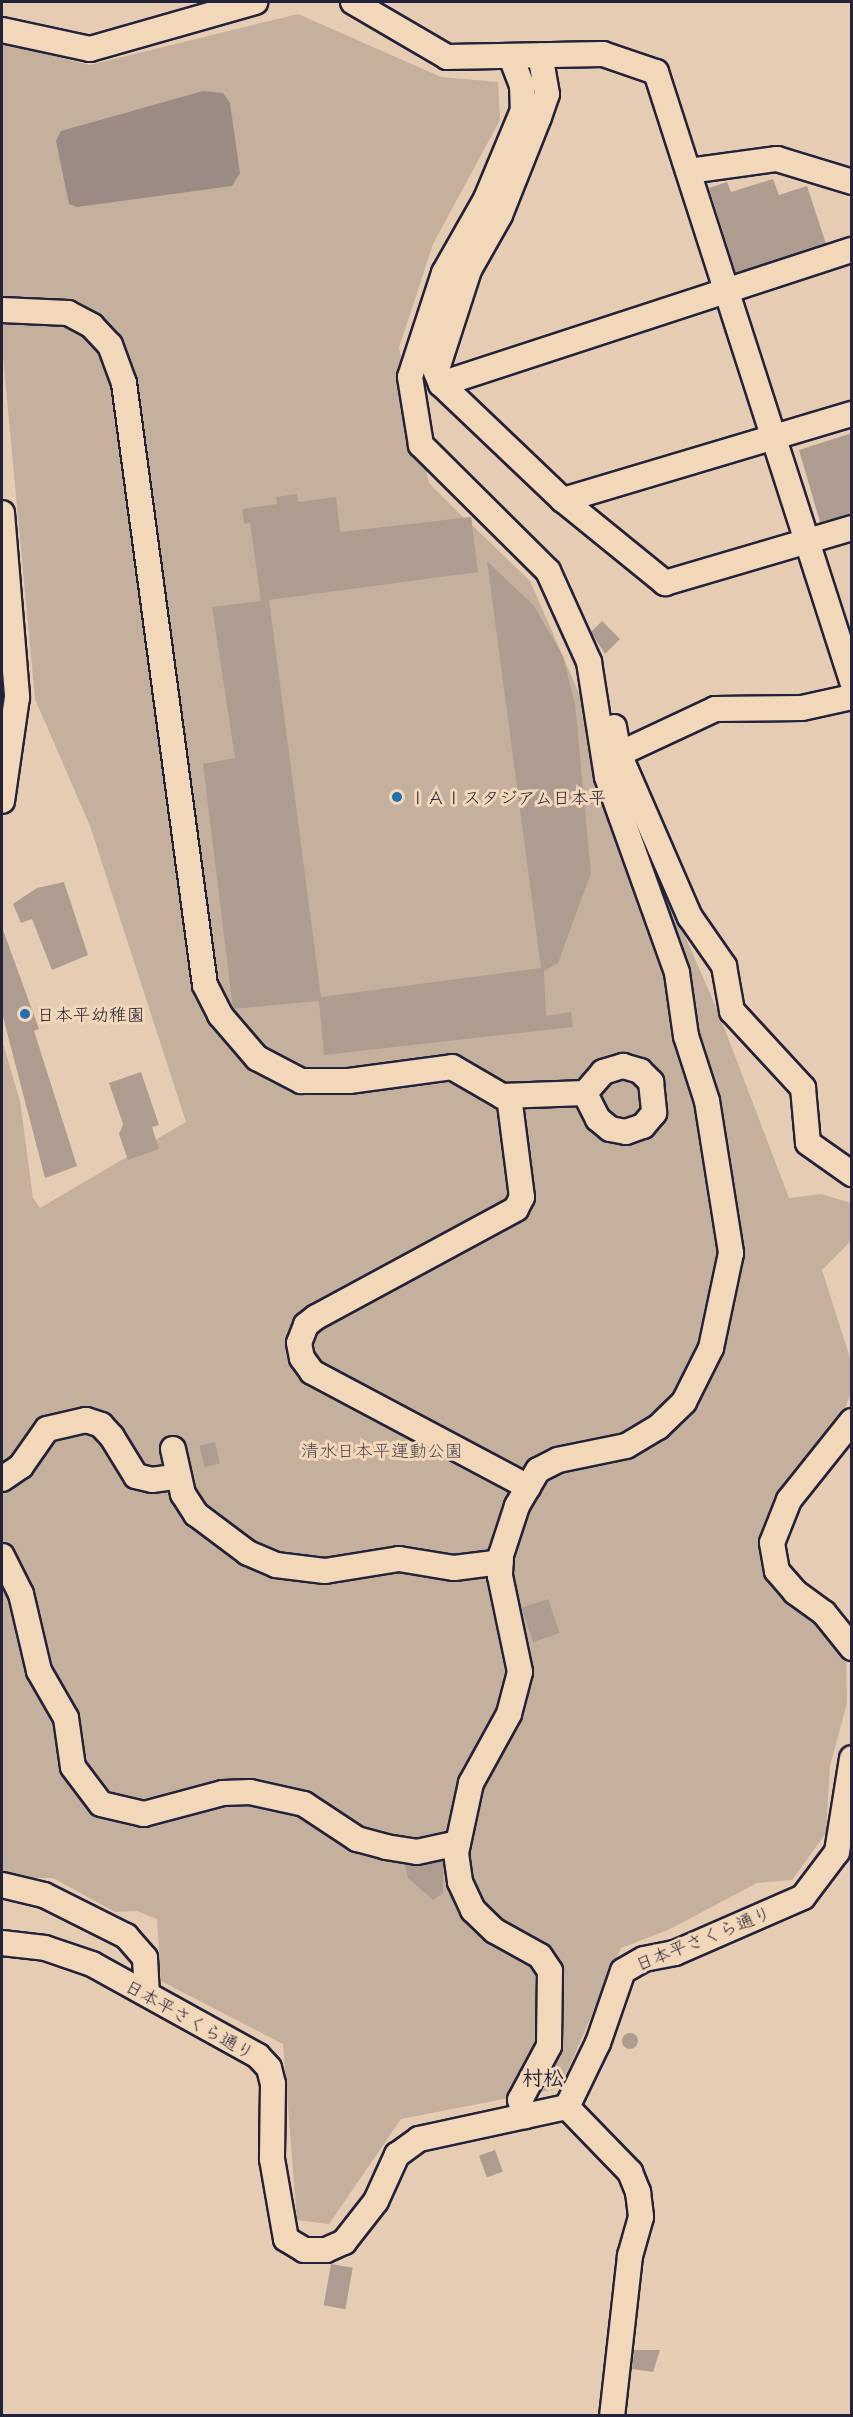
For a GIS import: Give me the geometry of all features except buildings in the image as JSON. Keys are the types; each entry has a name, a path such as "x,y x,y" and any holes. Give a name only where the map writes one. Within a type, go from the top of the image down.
{"street":[{"path":"2,30 90,49 255,2"},
{"path":"353,2 447,57 603,54 656,72 729,290 852,681"},
{"path":"525,2116 519,2100 549,2046 550,1971 540,1956 495,1931 473,1910 459,1882 458,1843 471,1783 509,1713 520,1672 501,1562 517,1506 538,1470 558,1460 626,1446 658,1427 684,1402 711,1348 730,1253 707,1101 686,1036 677,973 607,777 592,672 548,571 421,445 410,377 444,273 531,113 547,94 540,56"},
{"path":"511,57 531,113 500,214 469,270 436,372 441,384 563,500 664,583 852,528"},
{"path":"689,171 777,159 852,182"},
{"path":"441,384 852,250"},
{"path":"2,310 68,313 92,326 110,345 124,384 205,985 220,1015 257,1058 301,1081 349,1081 452,1068 509,1096 585,1093"},
{"path":"563,500 852,414"},
{"path":"2,513 17,697 2,801"},
{"path":"592,672 603,671 619,754 690,917 724,966 732,1011 803,1088 808,1143 852,1174"},
{"path":"619,754 715,709 802,708 852,697"},
{"path":"509,1096 522,1197 516,1209 316,1317 306,1325 299,1342 302,1358 312,1372 528,1487"},
{"path":"2,1479 21,1466 47,1429 86,1420 101,1425 112,1437 136,1476 152,1480 179,1476"},
{"path":"852,1420 789,1500 772,1543 777,1570 795,1592 824,1613 852,1648"},
{"path":"173,1449 179,1476 196,1514 248,1553 276,1565 325,1570 399,1559 453,1568 501,1562"},
{"path":"2,1556 21,1594 39,1671 66,1718 74,1767 101,1804 144,1814 223,1793 250,1792 304,1804 357,1839 386,1847 417,1852 458,1843"},
{"name":"日本平さくら通り","path":"2,1943 68,1954 147,1994 258,2056 269,2068 276,2110 272,2159 279,2219 286,2239 304,2250 326,2250 344,2242 376,2201 397,2155 419,2139 567,2107 595,2052 623,1971 804,1897 837,1852 852,1758"},
{"path":"2,1884 44,1896 126,1936 145,1958 147,1994"},
{"path":"567,2107 630,2172 638,2192 640,2217 630,2256 612,2415"}],"green space":[{"name":"清水日本平運動公園","path":"298,14 441,77 498,82 500,120 433,244 399,348 429,483 464,518 471,517 472,525 530,581 719,1014 789,1198 821,1194 851,1203 851,1241 822,1270 851,1361 851,1392 841,1420 767,1522 776,1578 846,1656 847,1703 830,1766 826,1833 792,1880 757,1883 668,1930 621,1948 560,2088 401,2119 329,2224 297,2220 283,2044 161,1981 157,1919 137,1911 115,1912 53,1878 2,1878 2,1040 20,1101 33,1198 40,1208 186,1122 90,826 35,699 2,346 2,43 90,65"}],"shaded area":[{"path":"203,91 223,93 230,103 240,173 232,186 77,207 69,204 56,141 61,131"}],"place":[{"name":"ＩＡＩスタジアム日本平","path":"397,797"},
{"name":"日本平幼稚園","path":"25,1014"}],"district":[{"name":"村松","path":"543,2077"}]}
